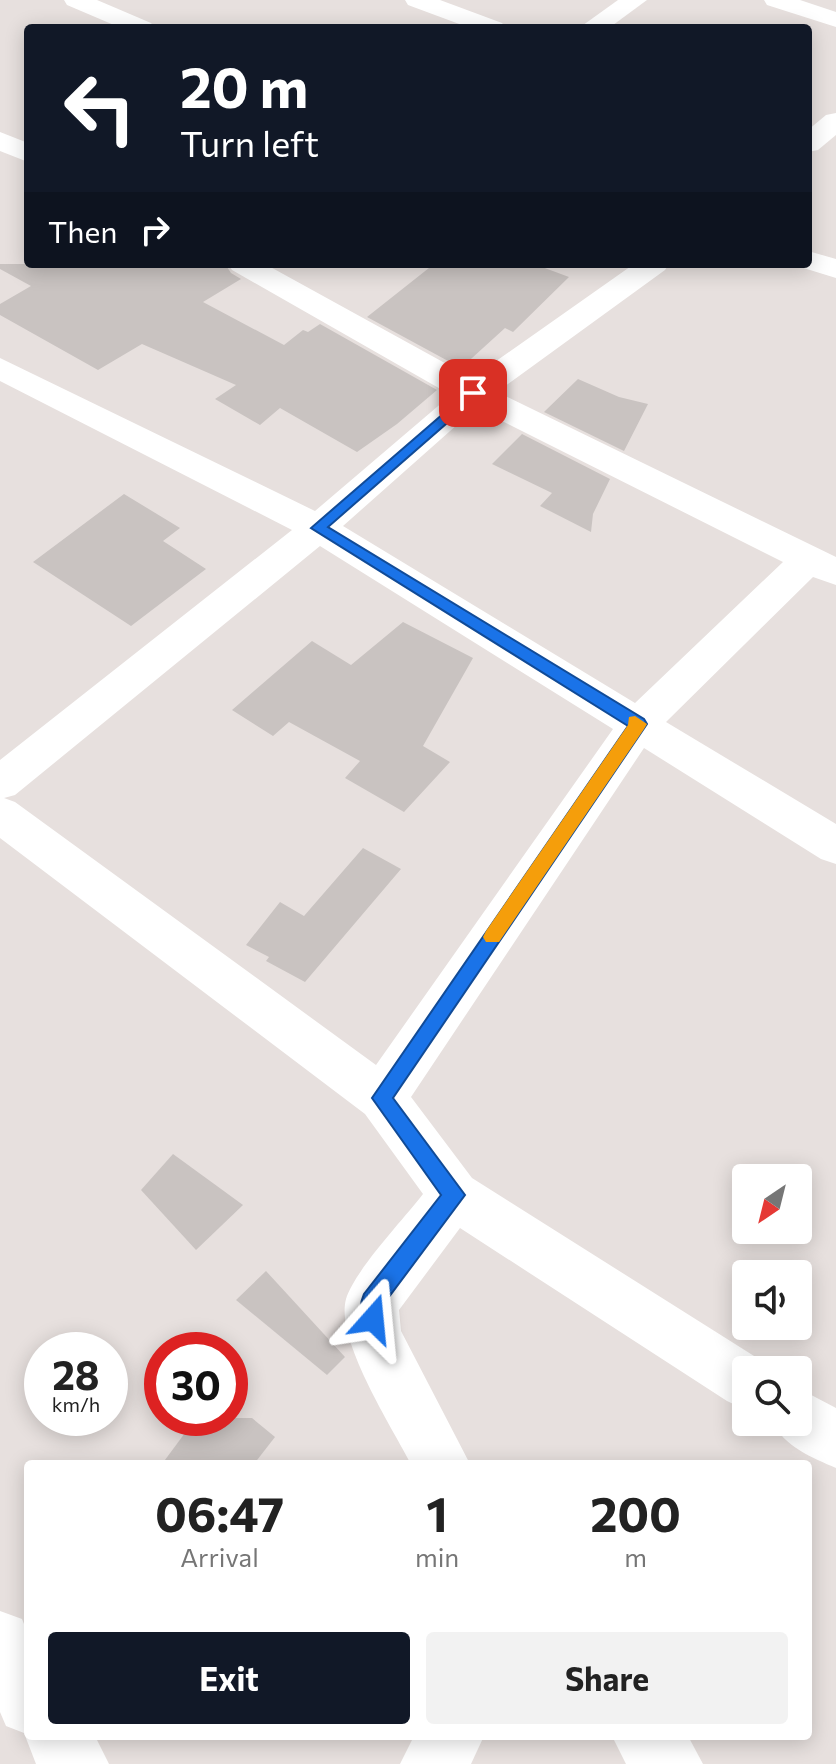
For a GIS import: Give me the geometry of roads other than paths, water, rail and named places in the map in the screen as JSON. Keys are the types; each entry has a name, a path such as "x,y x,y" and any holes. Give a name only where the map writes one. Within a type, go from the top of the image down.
{"street":[{"path":"76,0 133,24"},
{"path":"417,0 482,24"},
{"path":"598,24 635,0"},
{"path":"776,0 836,20"},
{"path":"812,141 836,121"},
{"path":"0,140 24,152"},
{"path":"812,261 836,269"},
{"path":"250,268 473,393 822,566 638,724 382,1098"},
{"path":"0,783 318,528 473,393 648,268"},
{"path":"0,368 318,528 836,846"},
{"path":"0,814 382,1098 454,1195 732,1373"},
{"path":"440,1460 374,1336 372,1302 454,1195"},
{"path":"812,1425 836,1440"},
{"path":"0,1641 24,1695"},
{"path":"57,1740 77,1764"},
{"path":"432,1764 450,1740"},
{"path":"647,1740 671,1764"}]}
